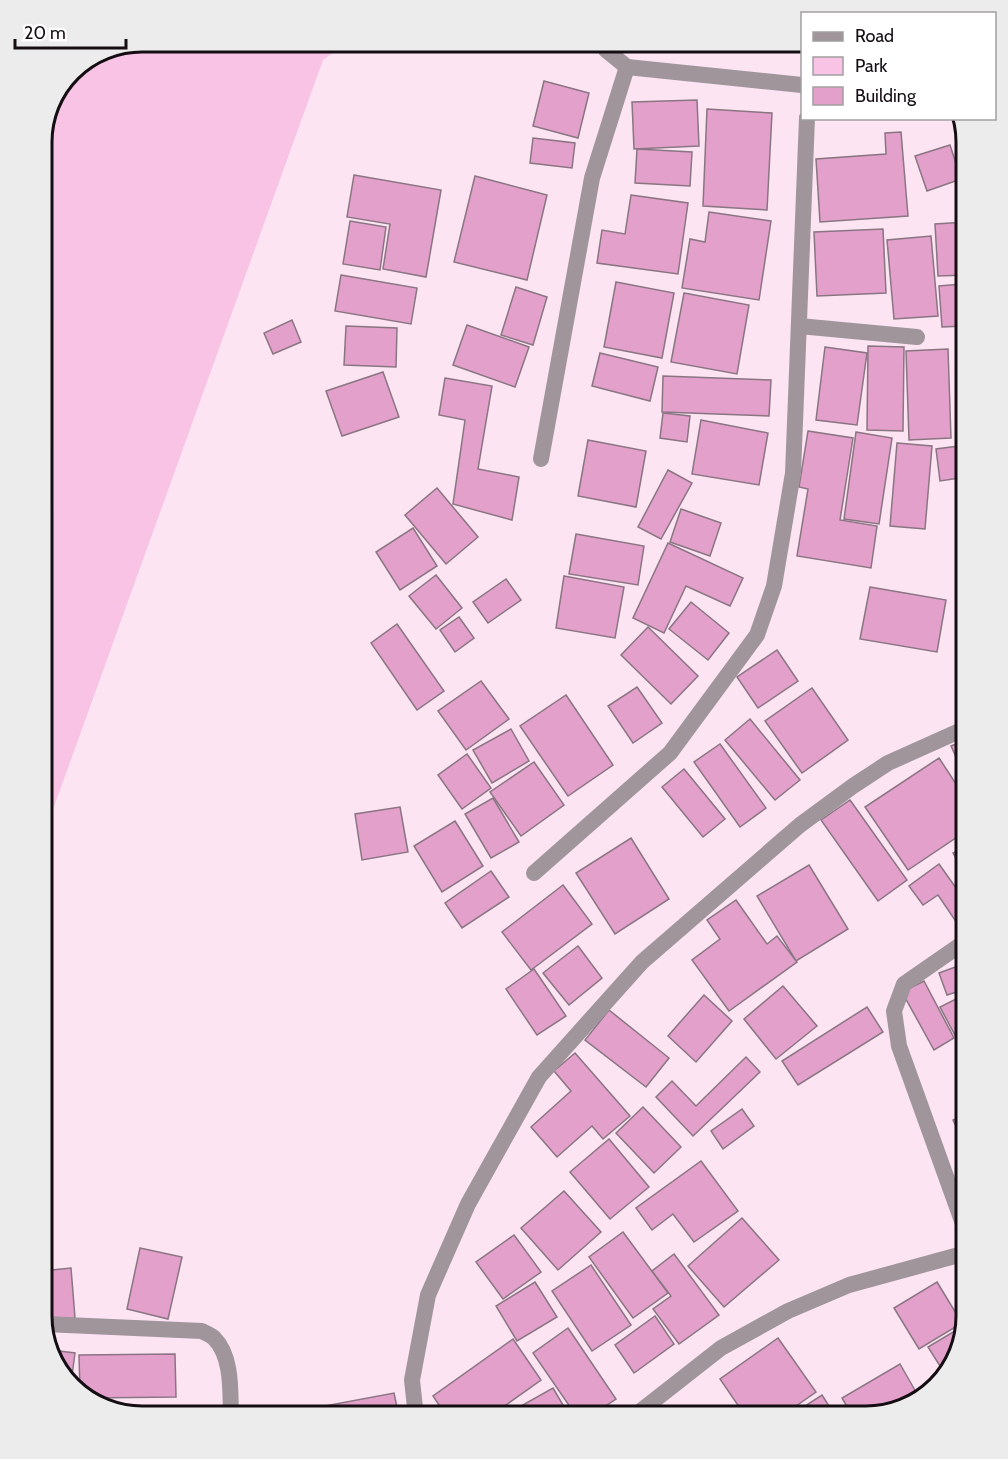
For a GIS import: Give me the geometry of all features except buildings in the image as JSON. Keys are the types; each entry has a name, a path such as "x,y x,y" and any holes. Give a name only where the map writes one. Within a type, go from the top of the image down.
{"street":[{"path":"609,53 627,67 801,85"},
{"path":"542,459 592,178 627,67"},
{"path":"534,873 670,753 757,635 774,586 793,473 807,120"},
{"path":"799,326 917,338"},
{"path":"415,1406 412,1380 428,1295 468,1204 539,1077 642,962 800,825 888,763 956,732"},
{"path":"956,948 904,984 894,1011 899,1046 956,1204"},
{"path":"647,1406 721,1348 788,1311 849,1286 956,1256"},
{"path":"53,1324 202,1331 214,1338 222,1351 228,1368 230,1406"}],"green space":[{"path":"143,52 333,52 323,60 52,811 53,137 59,108 79,79 108,59 125,54"}]}
